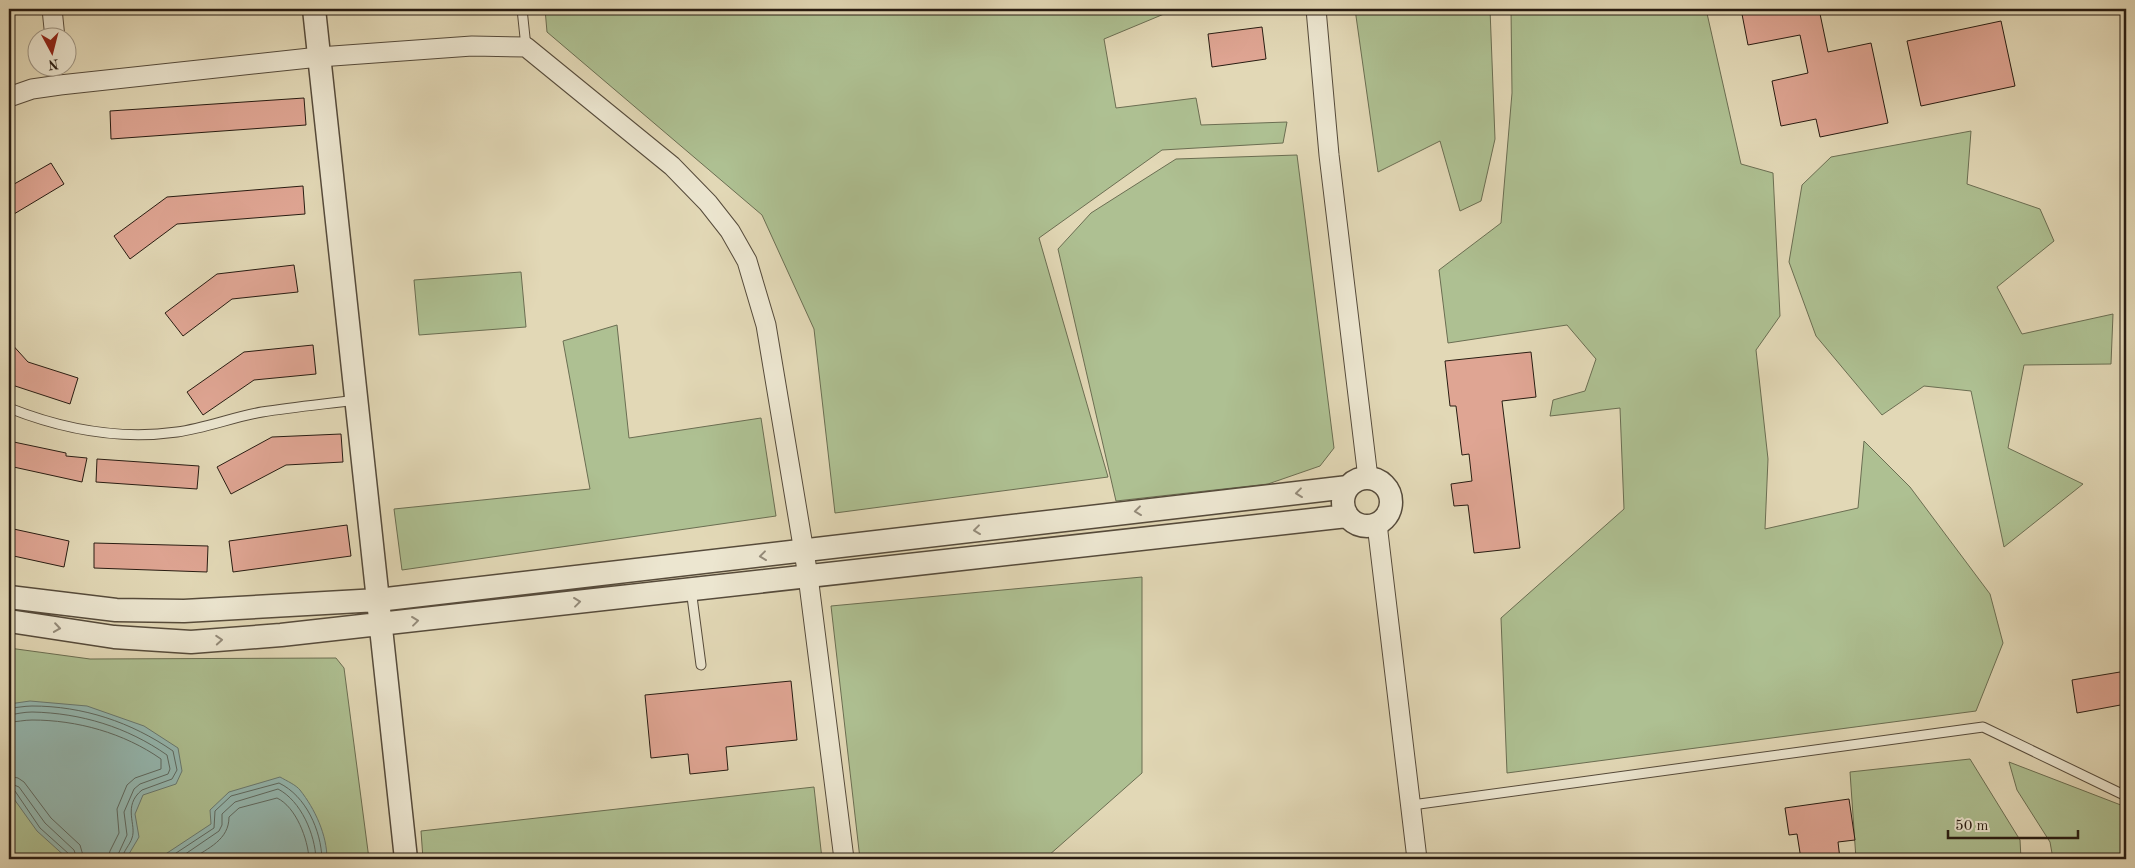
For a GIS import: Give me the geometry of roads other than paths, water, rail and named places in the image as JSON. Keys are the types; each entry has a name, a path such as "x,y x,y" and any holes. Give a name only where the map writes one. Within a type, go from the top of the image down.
{"street":[{"path":"52,9 54,28"},
{"path":"314,9 406,859"},
{"path":"1316,9 1329,155 1368,478"},
{"path":"78,75 472,46 526,47 672,166 708,203 730,231 747,261 766,325 808,576 844,859"},
{"path":"9,97 32,90 55,78"},
{"path":"9,596 116,610 184,611 378,600 1348,487 1361,478 1368,478 1383,483 1391,497 1389,513 1377,524 1360,525 1347,516 1343,501 1348,487"},
{"path":"9,621 114,637 191,642 381,625 1347,516"},
{"path":"1377,524 1417,859"}],"lane":[{"path":"522,9 526,47"},
{"path":"9,408 70,427 117,434 152,435 218,424 262,412 357,400"},
{"path":"691,589 701,665"},
{"path":"1412,805 1983,727 2126,796"}],"water":[{"path":"30,701 87,706 144,726 178,748 182,771 176,784 143,795 135,814 139,837 126,859 68,859 37,831 9,792 9,704"},
{"path":"280,777 298,788 311,805 325,841 327,859 158,859 211,824 210,810 229,792"}]}
